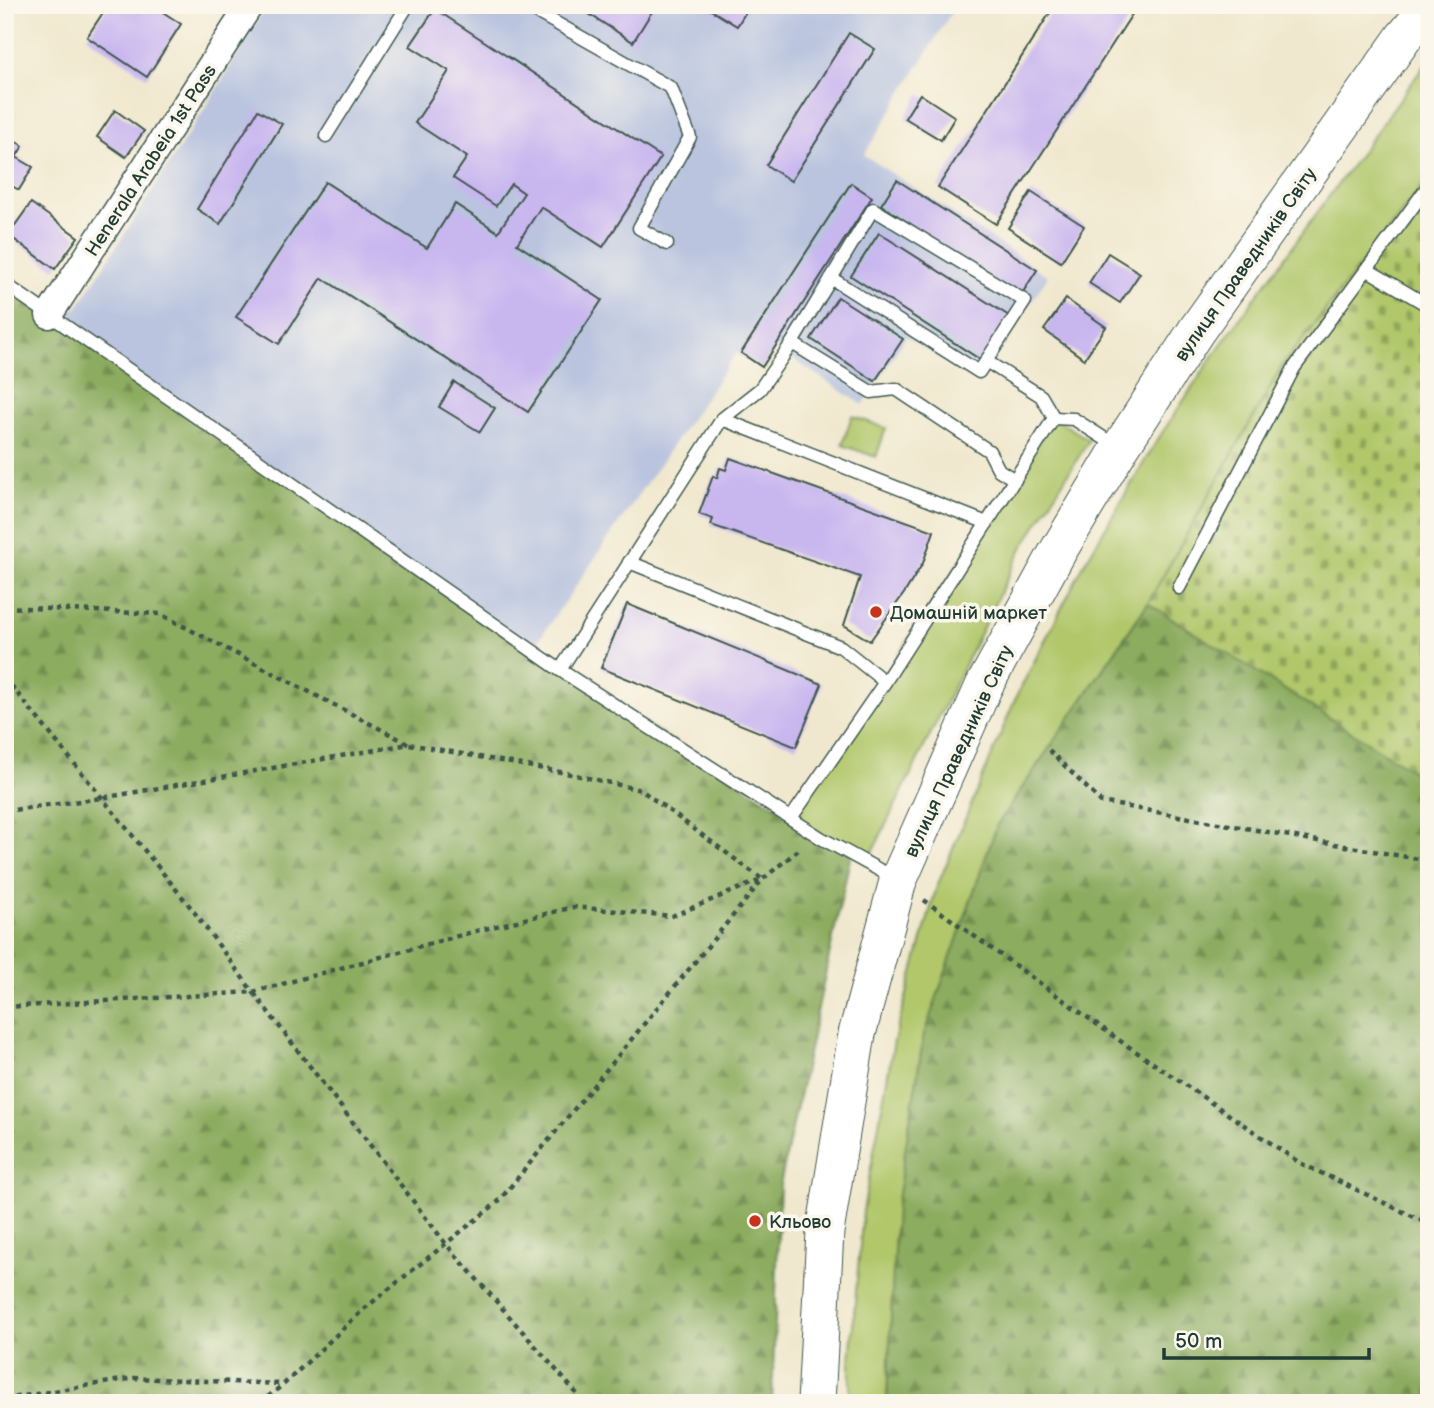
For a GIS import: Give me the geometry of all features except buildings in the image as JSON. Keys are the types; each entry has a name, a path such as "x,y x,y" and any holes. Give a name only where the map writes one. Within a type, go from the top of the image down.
{"main road":[{"name":"вулиця Праведників Світу","path":"816,1403 825,1232 857,1034 898,881 984,686 1057,553 1120,448 1196,331 1396,49 1429,7"}],"street":[{"name":"Henerala Arabeia 1st Pass","path":"49,315 250,5"}],"lane":[{"path":"326,136 408,5"},
{"path":"524,5 671,89 690,137 639,228 667,244"},
{"path":"1179,588 1294,368 1429,185"},
{"path":"560,670 722,419 760,389 792,343 831,278 873,209 1025,301 979,372 831,278"},
{"path":"1366,269 1429,306"},
{"path":"5,284 560,670 821,838 898,881"},
{"path":"792,343 871,392 896,389 989,451 999,470 1015,480"},
{"path":"986,361 1041,396 1054,418"},
{"path":"1054,418 1074,419 1120,448"},
{"path":"791,818 885,682 1054,418"},
{"path":"722,419 987,523"},
{"path":"629,562 841,647 885,682"}],"path":[{"path":"5,607 160,614 409,744 641,790 762,879"},
{"path":"5,678 192,909 446,1244 585,1403"},
{"path":"5,811 102,798 409,744"},
{"path":"1049,750 1101,802 1429,861"},
{"path":"260,1403 364,1309 498,1202 762,879 803,846 821,838"},
{"path":"5,1007 253,992 574,907 672,916 762,879"},
{"path":"898,881 1119,1040 1300,1163 1429,1224"},
{"path":"5,1399 134,1378 284,1384"}],"shaded area":[{"path":"267,5 956,5 864,155 1048,276 979,384 906,336 863,405 776,348 762,368 736,353 531,651 49,315 77,308 209,102"}],"green space":[{"path":"1429,59 1429,177 1284,363 1148,603 997,825 888,1374 887,1403 850,1403 850,1361 863,1211 894,1041 936,889 1017,695 1083,566 1156,442 1220,346"},
{"path":"1429,177 1429,781 1148,603 1284,363"},
{"path":"5,284 531,651 851,854 780,1185 772,1403 5,1403"},
{"path":"852,416 886,428 876,457 842,445"},
{"path":"1054,418 1089,440 1021,550 867,863 791,818"},
{"path":"1148,603 1429,781 1429,1403 887,1403 896,1206 924,1034 997,825"}],"place":[{"name":"Домашній маркет","path":"876,612"},
{"name":"Кльово","path":"755,1221"}]}
